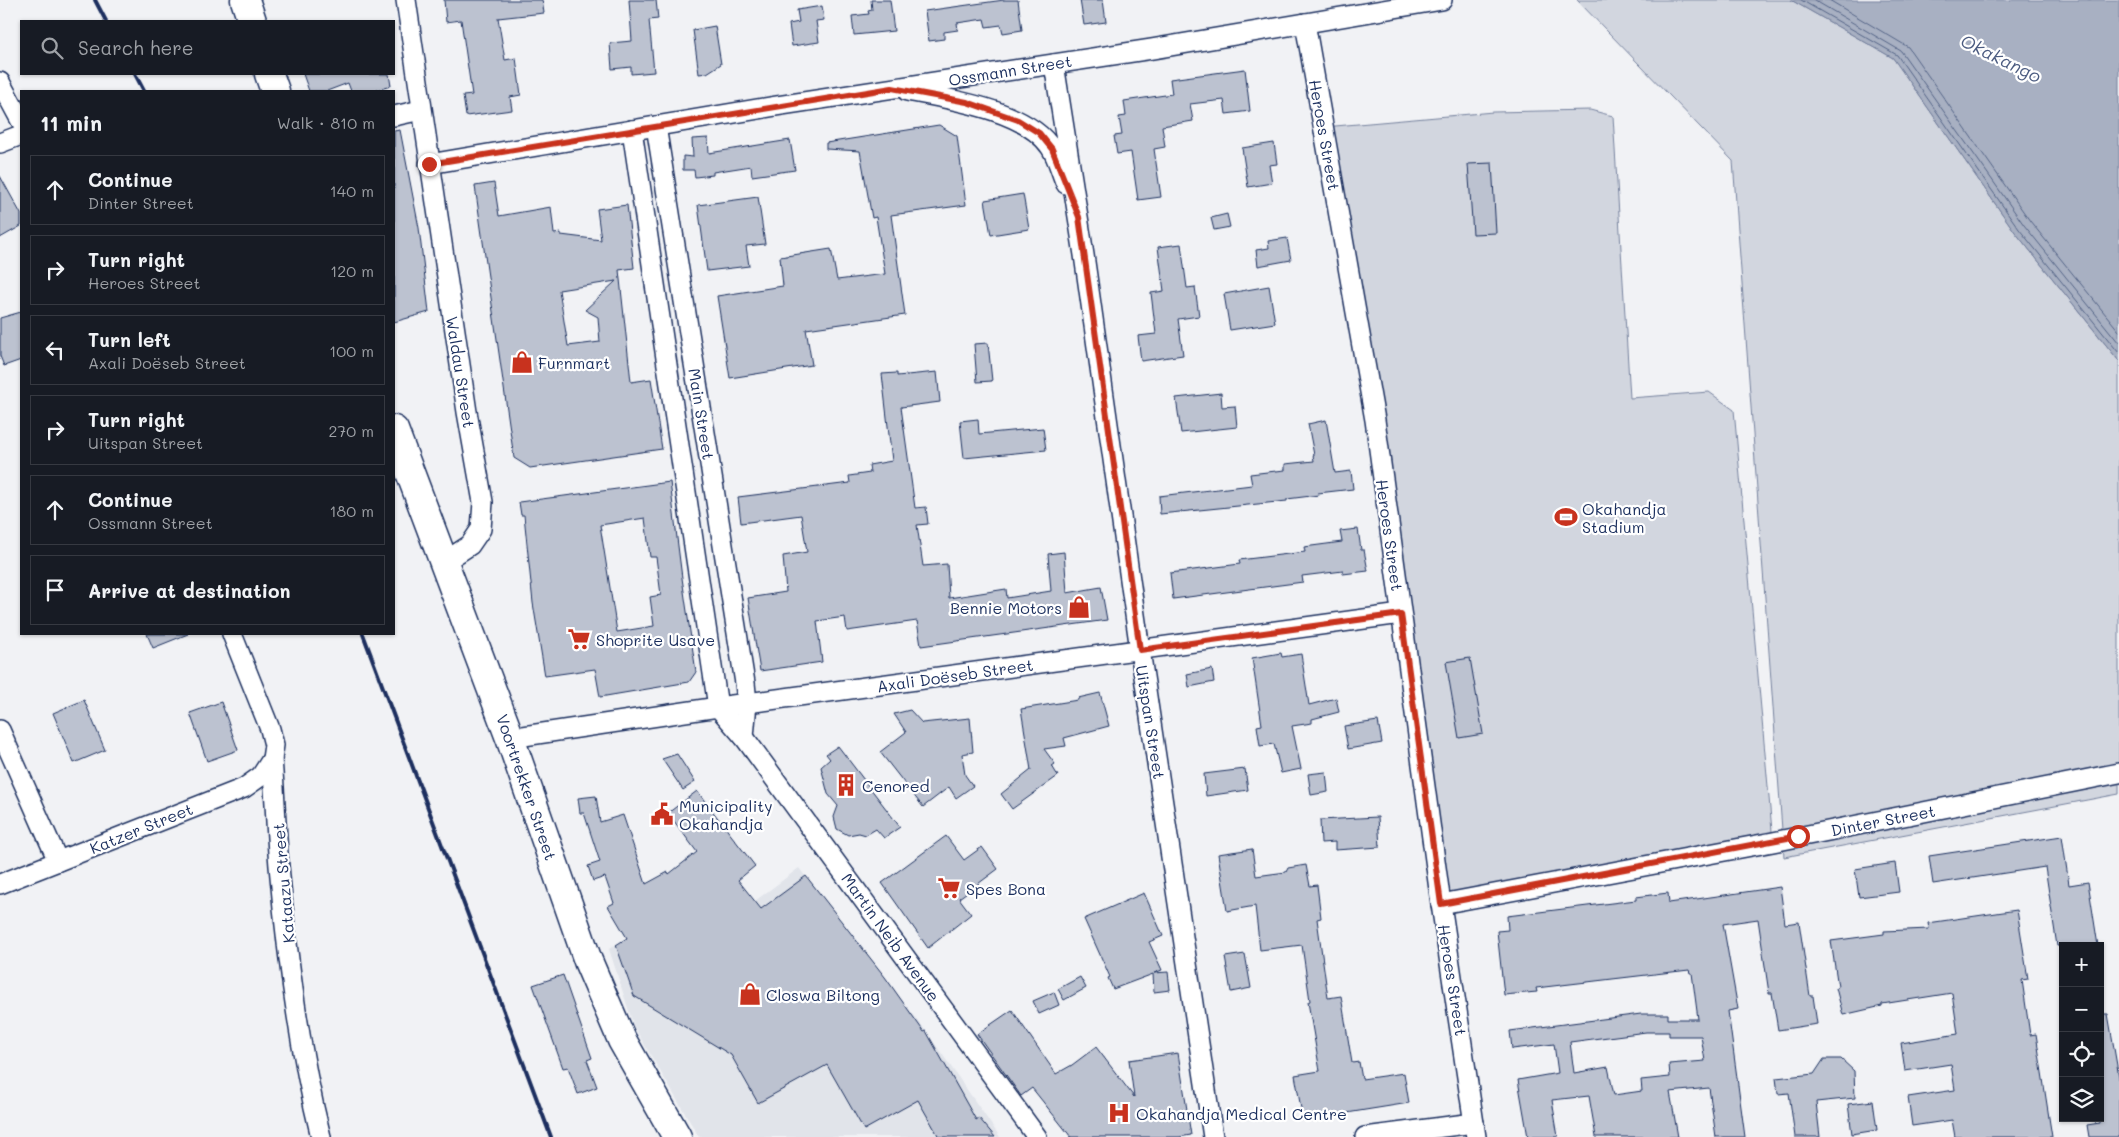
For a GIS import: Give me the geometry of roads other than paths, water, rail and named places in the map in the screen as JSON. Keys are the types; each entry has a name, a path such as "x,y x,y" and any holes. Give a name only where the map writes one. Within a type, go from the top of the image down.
{"main road":[{"path":"245,0 252,20"},
{"path":"269,75 275,90"},
{"name":"Voortrekker Street","path":"395,433 510,738 588,961 622,1040 678,1137"}],"street":[{"name":"Waldau Street","path":"406,0 429,164 483,502 481,529 470,545 444,562"},
{"name":"Ossmann Street","path":"429,164 1442,0"},
{"name":"Heroes Street","path":"1306,23 1375,420 1441,904 1475,1130"},
{"name":"Uitspan Street","path":"1054,64 1079,217 1140,650 1213,1137"},
{"path":"0,82 20,119"},
{"name":"Uitspan Street","path":"892,88 967,102 1018,120 1039,133 1052,149 1079,217"},
{"path":"395,116 421,110"},
{"name":"Main Street","path":"656,126 747,703"},
{"name":"Main Street","path":"632,130 718,706"},
{"path":"0,143 20,135"},
{"name":"Axali Doëseb Street","path":"510,738 718,706 1401,614"},
{"name":"Kataazu Street","path":"232,635 270,729 274,745 272,759 279,864 290,963 312,1100 321,1137"},
{"path":"744,737 747,703"},
{"name":"Martin Neib Avenue","path":"718,706 744,737 1038,1137"},
{"path":"0,730 58,861"},
{"name":"Katzer Street","path":"0,884 244,788 261,776 272,759"},
{"name":"Dinter Street","path":"1441,904 1773,842 2119,773"},
{"path":"1365,1137 1475,1130"}],"water":[{"name":"Okakango","path":"1791,0 2119,0 2119,361 2015,232 1893,58"}],"railway":[{"path":"95,0 105,20"},
{"path":"136,75 143,90"},
{"path":"363,635 551,1137"}],"place":[{"name":"Furnmart","path":"522,362"},
{"name":"Okahandja Stadium","path":"1566,517"},
{"name":"Bennie Motors","path":"1079,607"},
{"name":"Shoprite Usave","path":"579,639"},
{"name":"Cenored","path":"846,785"},
{"name":"Municipality Okahandja","path":"662,814"},
{"name":"Spes Bona","path":"949,888"},
{"name":"Closwa Biltong","path":"750,994"},
{"name":"Okahandja Medical Centre","path":"1119,1113"}]}
